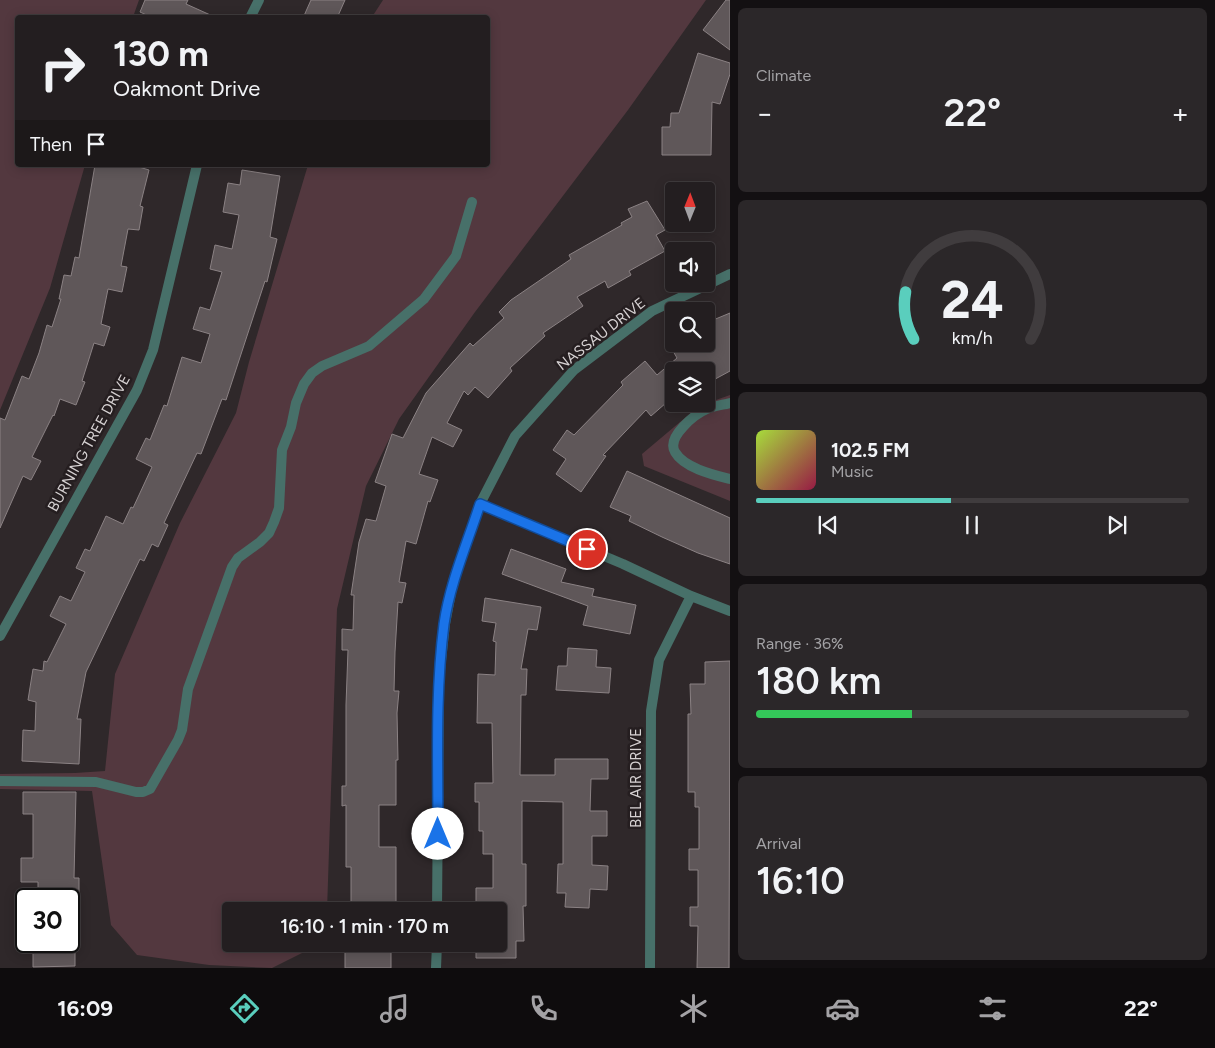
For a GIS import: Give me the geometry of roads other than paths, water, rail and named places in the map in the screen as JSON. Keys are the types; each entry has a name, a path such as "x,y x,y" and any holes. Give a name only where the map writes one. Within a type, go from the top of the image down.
{"street":[{"path":"252,15 259,0"},
{"name":"BURNING TREE DRIVE","path":"0,636 137,390 152,350 197,167"},
{"path":"0,781 96,782 136,792 150,789 182,730 188,689 232,568 238,558 260,542 268,533 279,508 282,450 291,427 296,403 304,384 312,373 322,366 369,346 424,299 456,256 472,202"},
{"name":"NASSAU DRIVE","path":"437,902 439,679 444,633 453,582 480,504 514,436 574,370 652,311 730,274"},
{"path":"730,403 700,413 675,435 673,447 675,452 691,466 730,480"},
{"path":"480,504 623,564 690,596 730,611"},
{"name":"BEL AIR DRIVE","path":"650,968 651,711 659,660 690,596"},
{"path":"436,968 437,952"}]}
